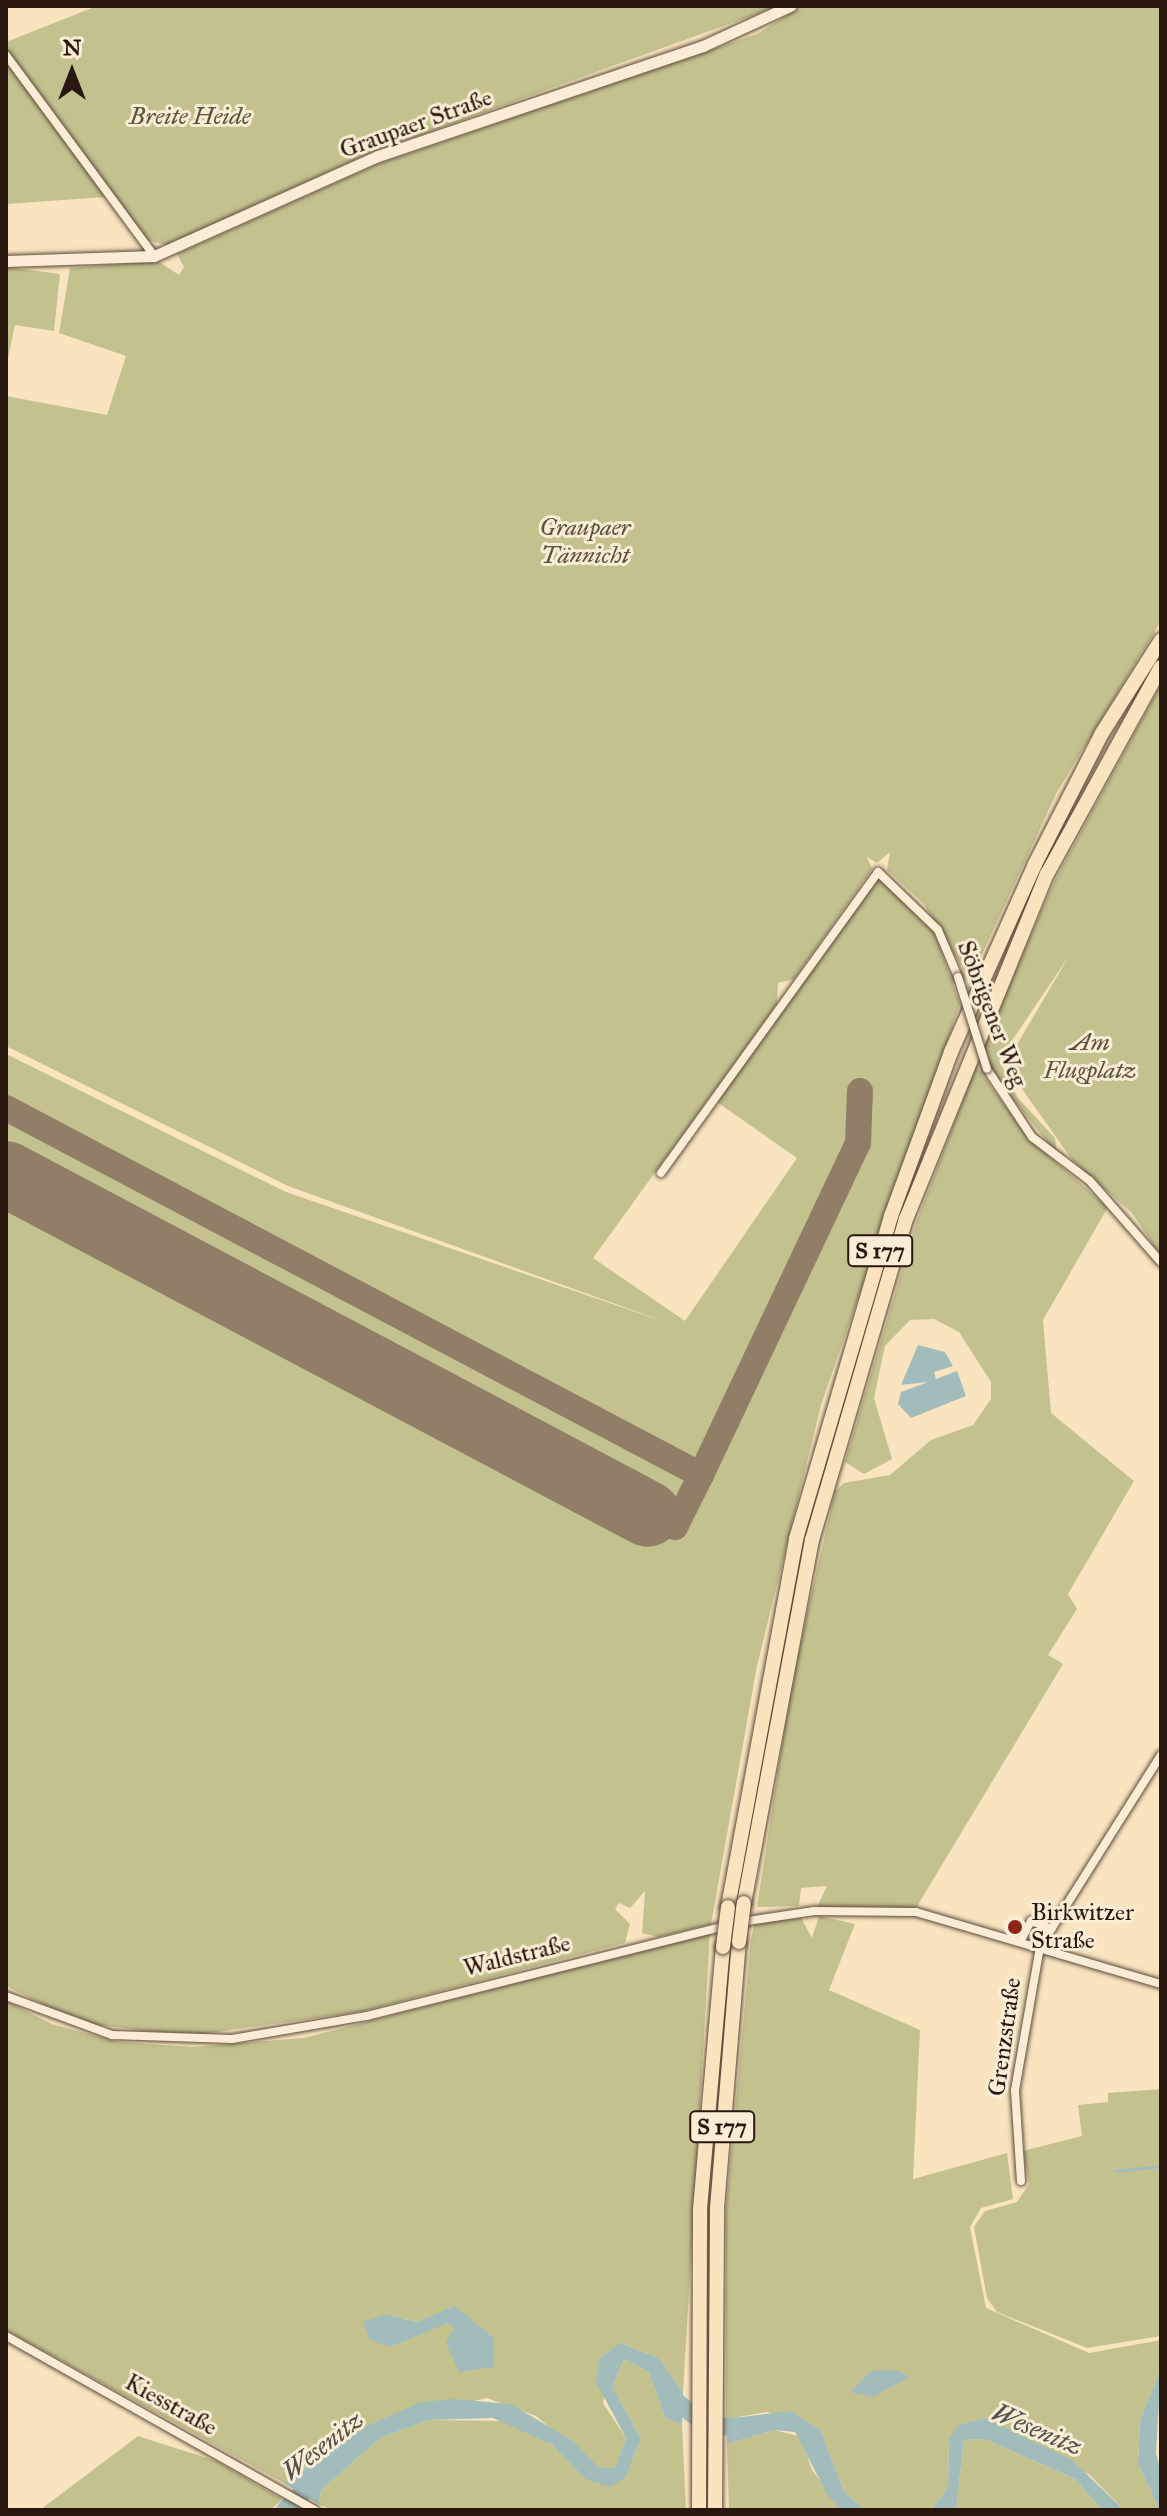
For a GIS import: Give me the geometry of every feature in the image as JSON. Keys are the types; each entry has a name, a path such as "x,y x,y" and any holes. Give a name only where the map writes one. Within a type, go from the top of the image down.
{"highway":[{"name":"S 177","path":"699,2510 697,2312 723,1947 793,1553 891,1216 951,1052 1029,876 1102,733 1161,640"},
{"name":"S 177","path":"715,2510 714,2313 739,1942 812,1540 906,1219 1047,874 1161,667"}],"street":[{"name":"Graupaer Straße","path":"6,261 114,263 154,256 378,156 703,46 790,6"},
{"path":"6,55 154,256"},
{"name":"Söbrigener Weg","path":"661,1173 878,872 938,930 958,977 987,1069 1032,1137 1090,1181 1161,1262"},
{"path":"1161,1755 1040,1947 1161,1984"},
{"name":"Waldstraße","path":"6,1996 112,2035 232,2039 367,2016 778,1915 916,1912 1040,1947"},
{"path":"1021,1940 1031,1921 1052,1929"},
{"name":"Grenzstraße","path":"1021,2181 1015,2090 1040,1947"},
{"name":"Kiesstraße","path":"6,2336 315,2510"}],"green space":[{"name":"Breite Heide","path":"97,6 779,6 370,153 166,245 147,240 6,50 6,42"},
{"name":"Graupaer Tännicht","path":"802,6 1161,6 1161,621 1057,792 970,980 924,904 887,870 890,852 877,863 867,857 872,869 794,979 778,983 777,1004 593,1258 685,1321 797,1158 717,1102 873,881 888,882 934,931 960,1004 821,1405 757,1666 711,1924 658,1937 642,1933 645,1891 630,1908 619,1903 615,1909 630,1924 625,1943 363,2011 189,2036 82,2023 6,1986 6,1054 286,1192 671,1324 288,1186 6,1046 6,396 107,415 126,356 59,333 70,268 158,261 179,275 184,267 177,254 378,164 757,34"},
{"path":"6,61 106,197 6,204"},
{"path":"6,267 60,274 54,331 15,325 6,368"},
{"name":"Am Flugplatz","path":"1161,685 1161,1256 1132,1213 1073,1161 1005,1065 1069,956 999,1060 1018,1098 1055,1138 1057,1154 993,1074 984,1042 1055,880"},
{"path":"976,1066 1029,1139 1108,1207 1043,1320 1051,1413 1134,1481 1068,1594 1077,1609 1048,1655 1063,1664 916,1908 817,1907 827,1886 801,1888 799,1906 757,1907 792,1680 835,1491 844,1483 890,1475 931,1440 973,1425 991,1399 991,1382 959,1332 934,1319 910,1320 885,1346 874,1398 892,1459 864,1474 845,1462 916,1223"},
{"path":"819,1916 855,1924 829,1990 920,2030 913,2179 1007,2153 1013,2199 981,2208 970,2227 986,2308 1089,2353 1161,2340 1161,2369 1140,2420 1138,2464 1160,2510 1124,2510 1090,2475 985,2418 949,2439 948,2487 931,2510 865,2510 844,2491 821,2431 767,2412 726,2419 726,2211 751,1938 755,1923 801,1918 812,1938"},
{"path":"710,1933 683,2393 659,2358 620,2343 603,2403 626,2438 615,2468 598,2467 536,2416 487,2398 367,2426 284,2483 6,2330 6,2001 52,2024 118,2042 194,2047 304,2038","holes":["454,2307 494,2338 447,2323 391,2347 387,2314 416,2322"]},
{"path":"1161,2089 1161,2336 1087,2348 997,2312 987,2298 974,2227 985,2211 1017,2202 1029,2184 1023,2151 1082,2136 1078,2105 1108,2102 1108,2093"},
{"path":"624,2359 649,2372 665,2418 682,2424 686,2510 331,2510 319,2504 321,2490 382,2437 430,2420 507,2421 551,2444 585,2479 626,2477 641,2438 612,2387"},
{"path":"775,2430 801,2437 812,2470 843,2510 729,2510 727,2444"},
{"path":"138,2436 216,2461 282,2499 271,2510 40,2510"},
{"path":"985,2439 1075,2479 1102,2510 956,2510 964,2440"}],"water":[{"path":"918,1345 945,1352 953,1366 934,1372 936,1379 957,1371 966,1396 911,1418 898,1404 901,1392 928,1382 901,1385"},
{"path":"455,2306 494,2338 494,2367 459,2372 446,2343 454,2328 448,2323 391,2347 370,2340 363,2322 387,2314 416,2322"},
{"path":"620,2343 659,2358 683,2393 682,2424 665,2418 649,2372 624,2359 612,2387 641,2438 626,2477 610,2487 585,2479 551,2444 493,2418 430,2420 382,2437 321,2490 319,2504 284,2483 367,2426 421,2402 454,2399 511,2404 573,2441 598,2467 615,2468 626,2438 596,2382 599,2359"},
{"path":"1161,2369 1156,2453 1161,2472 1160,2510 1138,2464 1140,2420"},
{"path":"896,2370 910,2377 872,2397 850,2392 871,2371"},
{"path":"791,2411 821,2431 844,2491 865,2510 843,2510 828,2496 795,2432 775,2430 727,2444 726,2419"},
{"path":"985,2418 1072,2460 1124,2510 1102,2510 1075,2479 985,2439 964,2440 956,2510 931,2510 948,2487 949,2439 959,2425"}],"waterway":[{"path":"1115,2171 1161,2166"},
{"name":"Wesenitz","path":"669,2396 708,2426 751,2427"},
{"name":"Wesenitz","path":"285,2510 320,2476"}],"taxiway":[{"path":"701,1475 858,1143 860,1091"},
{"path":"6,1108 701,1475 675,1527 648,1514"}],"runway":[{"path":"6,1174 648,1514"}],"place":[{"name":"Birkwitzer Straße","path":"1015,1927"}]}
